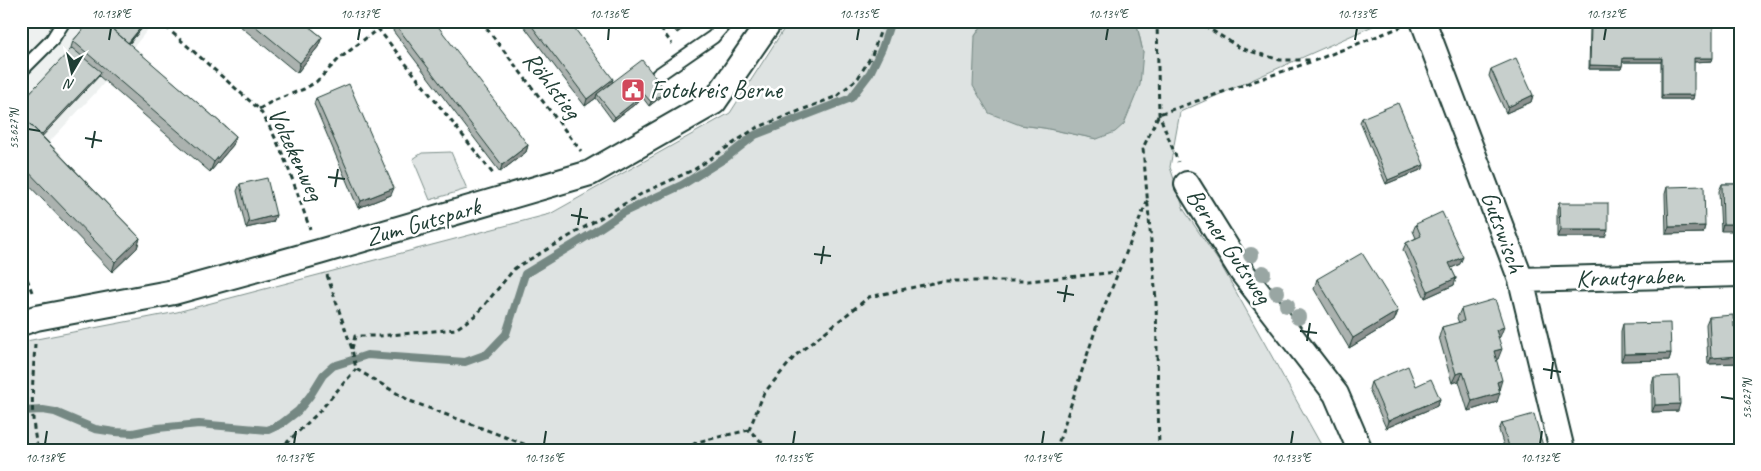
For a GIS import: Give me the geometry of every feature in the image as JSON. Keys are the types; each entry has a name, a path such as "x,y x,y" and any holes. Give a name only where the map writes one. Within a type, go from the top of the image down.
{"street":[{"name":"Zum Gutspark","path":"21,323 36,318 174,292 590,173 714,102 770,21"},
{"name":"Gutswisch","path":"1415,23 1521,280 1562,450"},
{"name":"Berner Gutsweg","path":"1187,184 1242,272 1336,394 1360,450"},
{"name":"Krautgraben","path":"1521,280 1740,274"}],"lane":[{"path":"21,71 52,40 64,21"},
{"path":"658,75 713,37 728,21"}],"path":[{"name":"Volzekenweg","path":"159,21 259,109 266,121 291,178 319,252 352,349 356,369"},
{"path":"372,21 495,176"},
{"path":"259,109 273,100 304,89 316,82 338,59 388,21"},
{"name":"Röhlstieg","path":"482,21 581,150 590,173"},
{"path":"655,21 683,58"},
{"path":"352,349 355,336 379,336 456,329 477,314 515,268 634,198 696,169 756,128 836,96 858,78 872,56 884,21"},
{"name":"Berner Gutsweg","path":"1157,21 1159,114 1187,184"},
{"path":"1197,21 1240,48 1280,60 1316,60"},
{"path":"1159,450 1156,300 1143,148 1159,114 1316,60 1415,23"},
{"path":"1056,450 1098,322 1148,198"},
{"path":"749,430 764,393 796,355 869,297 942,281 1028,281 1117,272"},
{"path":"279,450 317,414 356,369 410,401 537,450"},
{"path":"32,398 33,428 38,450"},
{"path":"685,450 697,442 749,430"},
{"path":"749,430 770,450"}],"shaded area":[{"path":"21,21 155,21 99,89 21,172"},
{"path":"789,21 985,21 975,36 1020,125 1097,139 1143,52 1136,21 1384,21 1180,112 1170,167 1184,210 1221,265 1324,450 21,450 21,342 177,312 550,214 730,113"},
{"path":"985,21 1136,21 1143,52 1140,85 1124,124 1115,132 1097,139 1020,125 989,113 973,86 975,36"},
{"path":"451,152 467,189 430,200 413,159 422,153"}],"building":[{"path":"90,21 103,21 236,136 214,162 73,41"},
{"path":"103,21 146,21 128,43"},
{"path":"249,21 302,21 322,37 300,63"},
{"path":"399,21 434,21 528,145 502,165 395,24"},
{"path":"528,21 569,21 613,79 587,99"},
{"path":"676,21 687,21 680,27"},
{"path":"1591,25 1713,26 1713,58 1694,58 1694,95 1662,95 1662,58 1623,58 1622,66 1590,65"},
{"path":"72,48 101,72 41,135 21,115 21,102"},
{"path":"1516,58 1533,95 1508,107 1491,69"},
{"name":"Fotokreis Berne","path":"642,60 666,91 651,102 644,94 615,117 597,94"},
{"path":"349,84 394,188 361,201 316,98"},
{"path":"1398,103 1424,165 1388,180 1362,118"},
{"path":"21,115 140,238 115,262 21,164"},
{"path":"267,178 276,215 249,222 240,184"},
{"path":"1722,184 1740,184 1740,224 1723,224"},
{"path":"1704,186 1705,226 1669,227 1667,187"},
{"path":"1559,203 1608,203 1608,230 1560,230"},
{"path":"1442,212 1463,257 1449,263 1456,278 1428,291 1406,243 1421,236 1416,224"},
{"path":"1362,253 1398,311 1353,338 1317,279"},
{"path":"1495,299 1504,327 1496,330 1502,349 1494,351 1502,380 1497,382 1500,393 1472,401 1463,372 1456,374 1442,327 1464,321 1461,309"},
{"path":"1733,315 1734,327 1740,327 1740,356 1711,358 1709,317"},
{"path":"1670,323 1671,353 1624,354 1623,324"},
{"path":"1408,366 1416,386 1431,379 1440,399 1388,421 1371,382"},
{"path":"1679,376 1680,404 1655,405 1654,377"},
{"path":"1534,414 1543,446 1535,450 1510,450 1502,423"}],"waterway":[{"path":"21,411 43,410 55,412 95,429 115,432 133,433 158,428 199,424 268,430 281,424 298,411 323,375 333,366 367,355 465,362 487,354 506,334 525,274 624,212 682,185 727,157 755,135 851,98 870,73 882,48 891,21"}],"place":[{"name":"Fotokreis Berne","path":"633,90"}]}
